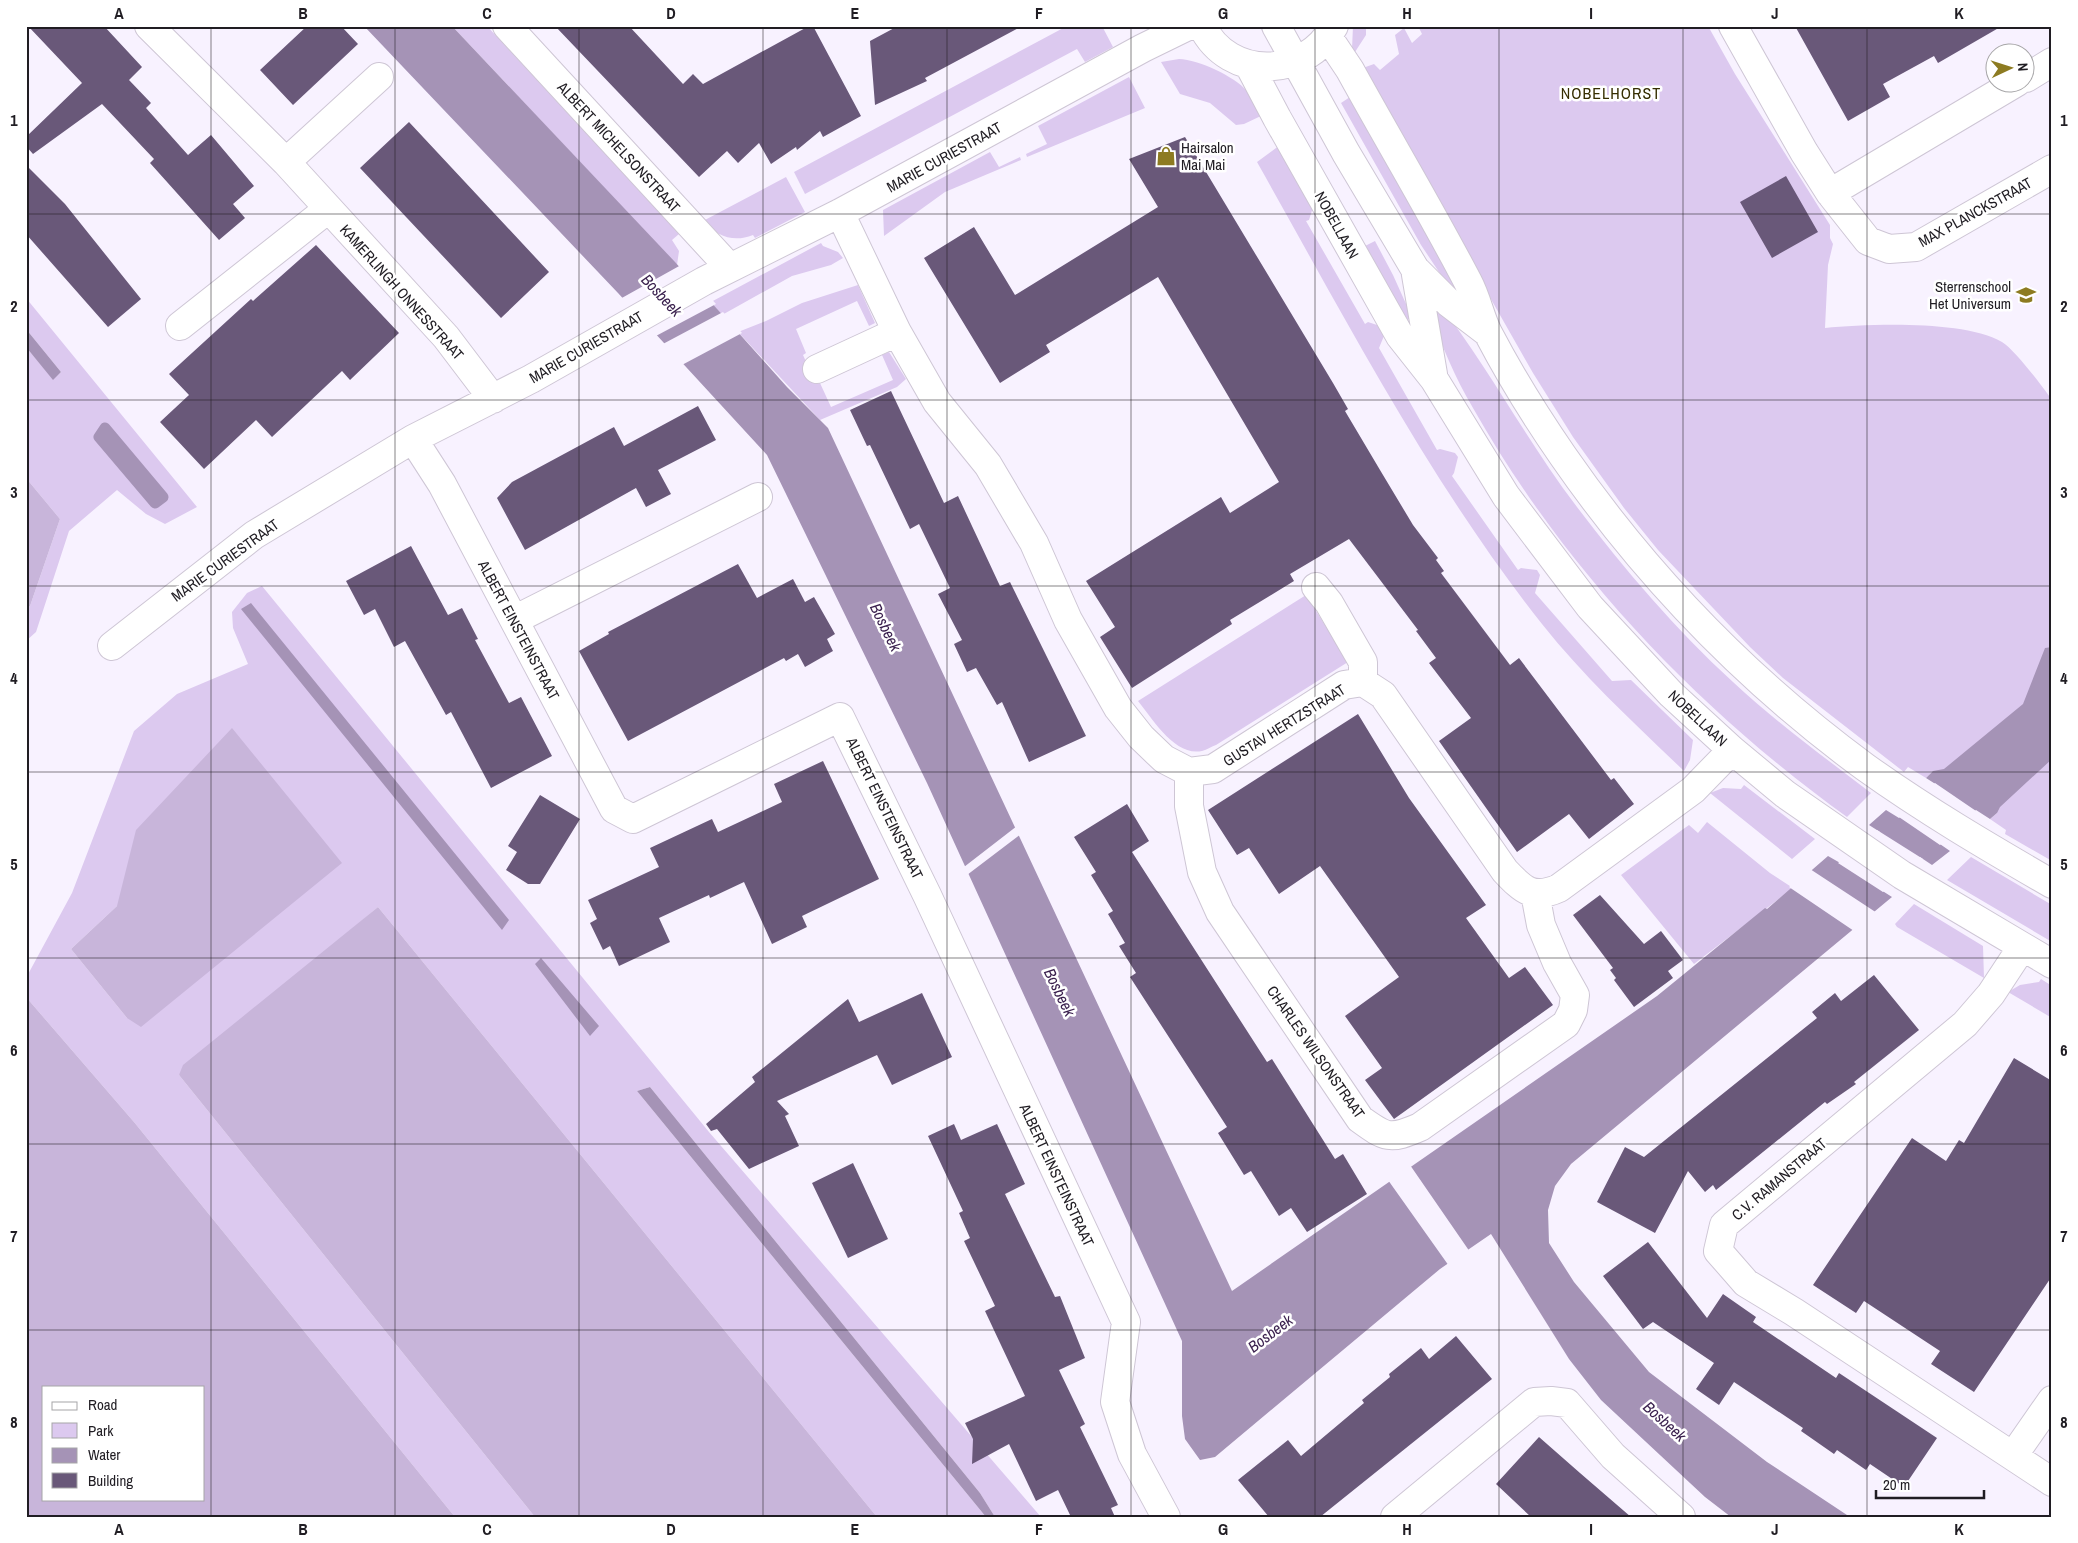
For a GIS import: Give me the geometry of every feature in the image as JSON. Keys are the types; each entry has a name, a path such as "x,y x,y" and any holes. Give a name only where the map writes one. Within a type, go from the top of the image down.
{"street":[{"name":"KAMERLINGH ONNESSTRAAT","path":"149,26 286,162 446,337 493,400"},
{"name":"ALBERT MICHELSONSTRAAT","path":"507,26 730,268"},
{"name":"MARIE CURIESTRAAT","path":"112,646 254,535 413,439 493,400 704,281 840,214 1131,54 1188,26"},
{"path":"1202,26 1214,44 1224,54 1249,65 1272,67 1294,62 1317,48 1331,32"},
{"name":"NOBELLAAN","path":"1276,26 1294,62 1415,269 1449,303 1487,332"},
{"name":"MAX PLANCKSTRAAT","path":"1733,26 1804,152 1830,193 1868,241 1890,249 1916,247 2052,169"},
{"name":"NOBELLAAN","path":"1331,32 1350,70 1470,285 1487,332 1562,455 1609,519 1659,579 1737,661 1788,707 1865,767 1959,829 2052,884"},
{"path":"2036,72 2052,62"},
{"name":"NOBELLAAN","path":"1249,65 1400,336 1434,379 1506,496 1590,607 1672,694 1732,750 1785,794 1902,876 2052,964"},
{"path":"286,162 379,77"},
{"path":"1830,193 2000,92"},
{"path":"180,326 328,209"},
{"path":"840,214 897,332 937,402 988,465 1030,535 1068,620 1118,708 1141,737 1164,759 1189,772"},
{"name":"NOBELLAAN","path":"1415,269 1434,379"},
{"path":"817,369 897,332"},
{"name":"ALBERT EINSTEINSTRAAT","path":"413,439 442,484 614,809 633,819 840,717 927,895 1126,1322 1116,1402 1132,1454 1166,1517"},
{"path":"514,620 758,497"},
{"path":"1316,587 1328,603 1363,662 1363,682"},
{"name":"GUSTAV HERTZSTRAAT","path":"1189,772 1213,769 1344,685 1363,682 1383,696 1505,871 1520,888 1535,894"},
{"path":"1535,894 1559,888 1693,790 1732,750"},
{"name":"CHARLES WILSONSTRAAT","path":"1189,772 1189,806 1202,872 1220,912 1360,1119 1382,1135 1402,1135 1420,1127 1566,1024 1573,1010 1574,995 1557,963 1541,925 1535,894"},
{"name":"C.V. RAMANSTRAAT","path":"2022,947 1991,994 1965,1024 1724,1225 1718,1251 1746,1283 2052,1482"},
{"path":"2013,1456 2052,1400"},
{"path":"1411,1512 1534,1402 1551,1401 1566,1404 1613,1456 1681,1517"}],"green space":[{"path":"452,26 487,26 679,234 672,240 679,251 677,265"},
{"path":"1067,26 1102,26 1113,47 1085,62 1077,49 805,194 794,172"},
{"path":"1353,26 1366,26 1366,35 1355,52 1352,49"},
{"path":"1418,26 1708,26 1735,74 1830,225 1830,238 1833,244 1828,265 1825,328 1866,325 1916,325 1964,330 1985,335 2007,346 2042,386 2052,400 2052,861 2005,834 2006,830 1990,819 1997,813 1932,772 1926,778 1908,767 1904,772 1783,678 1750,647 1658,550 1624,508 1573,437 1533,373 1360,69 1374,64 1380,70 1399,54 1395,35 1404,28 1412,43 1422,34"},
{"path":"1179,59 1196,62 1234,80 1247,91 1263,115 1244,124 1236,125 1210,103 1180,94 1161,62"},
{"path":"1129,77 1145,108 1027,157 1026,154 1047,144 1038,126"},
{"path":"1353,95 1463,288 1457,292 1451,290 1421,245 1341,103"},
{"path":"1280,145 1314,204 1309,220 1306,221 1365,324 1368,322 1383,327 1386,331 1379,348 1437,450 1455,453 1458,457 1452,476 1518,570 1521,568 1537,570 1540,575 1535,593 1612,681 1631,680 1693,740 1690,760 1684,771 1610,700 1558,644 1501,570 1463,515 1391,399 1257,162"},
{"path":"990,152 999,167 1020,157 1021,160 945,192 884,236 883,210"},
{"path":"786,177 805,212 755,238 753,235 739,238 726,237 714,231 703,221"},
{"path":"1352,223 1365,246 1375,241 1393,275 1411,315 1403,323 1348,226"},
{"path":"821,243 823,246 838,252 843,258 831,265 792,276 722,315 711,302"},
{"path":"858,285 875,323 869,326 857,301 796,329 806,353 803,355 816,384 820,383 831,407 893,380 882,355 889,352 906,379 897,387 820,420 738,332 766,321 802,303"},
{"path":"26,298 197,507 165,524 146,514 117,490 69,531 36,632 26,641 26,609 30,606 60,519 26,478 26,347 53,379 61,372 26,329"},
{"path":"1436,300 1473,351 1558,482 1651,598 1691,641 1749,697 1871,793 1847,817 1738,730 1687,683 1592,580 1549,525 1509,467 1466,397 1429,312"},
{"path":"262,586 709,1132 1041,1517 995,1517 980,1493 650,1087 637,1091 986,1517 877,1517 378,907 179,1075 535,1517 455,1517 134,1122 26,997 26,978 72,893 134,731 177,694 248,664 233,628 232,612 247,593","holes":["117,906 127,1018 71,949"]},
{"path":"1306,595 1348,662 1216,745 1202,751 1192,751 1183,748 1165,735 1138,701"},
{"path":"1744,785 1815,839 1792,859 1710,793 1723,788 1741,789"},
{"path":"1707,822 1770,873 1793,888 1694,964 1621,875 1689,825 1698,833"},
{"path":"1971,857 2052,905 2052,942 1947,880"},
{"path":"1914,904 1983,946 1984,978 1897,927 1895,924"},
{"path":"2041,979 2052,986 2052,1018 2008,992 2020,985 2039,982"}],"shaded area":[{"path":"26,478 60,519 30,606 26,609"},
{"path":"232,728 342,863 141,1027 127,1018 71,949 117,906 136,830"},
{"path":"378,907 877,1517 535,1517 179,1075 183,1065"},
{"path":"26,997 134,1122 455,1517 26,1517"}],"water":[{"name":"Bosbeek","path":"364,26 452,26 675,262 787,387 828,428 1232,1291 1657,996 1765,908 1767,909 1828,856 1842,864 1880,832 1869,825 1886,810 1899,818 1937,785 1926,778 1933,771 1944,769 2023,704 2045,648 2052,647 2052,759 2000,807 1997,813 1990,819 1976,810 1937,842 1950,851 1932,865 1920,857 1881,890 1892,897 1571,1164 1555,1186 1548,1210 1549,1243 1574,1282 1649,1372 1767,1462 1850,1517 1731,1517 1705,1497 1601,1400 1569,1359 1491,1234 1440,1269 1215,1457 1200,1460 1185,1439 1182,1416 1182,1341 927,783 767,455 618,293"},
{"path":"26,329 61,372 53,380 26,347"},
{"path":"251,603 509,920 502,930 241,609"},
{"path":"541,958 599,1026 590,1036 535,964"},
{"path":"650,1087 980,1493 995,1517 986,1517 637,1091"}],"pier":[{"path":"681,265 716,304 654,337 620,299"},
{"path":"723,312 742,333 680,366 661,345"},
{"path":"1935,783 1979,813 1940,845 1896,815"},
{"path":"1017,826 1021,834 967,875 964,867"},
{"path":"1877,830 1923,859 1883,892 1838,863 1876,833"},
{"path":"1810,869 1877,913 1854,931 1789,887"},
{"path":"1410,1165 1470,1252 1449,1266 1388,1180"}],"building":[{"path":"28,26 104,26 142,67 129,80 151,103 146,108 188,155 211,135 254,186 233,204 245,218 219,240 150,163 154,159 102,104 33,154 26,146 26,137 82,83"},
{"path":"307,26 341,26 358,44 293,105 260,70"},
{"path":"555,26 629,26 683,84 693,74 703,84 809,26 813,26 861,116 823,137 820,131 797,150 796,147 771,164 759,143 738,163 727,151 699,177"},
{"path":"898,26 1022,26 925,78 927,81 875,105 870,41"},
{"path":"1795,26 2002,26 1938,63 1934,56 1883,84 1890,97 1848,121"},
{"path":"409,122 549,272 501,318 360,168"},
{"path":"1185,137 1333,383 1348,409 1345,411 1413,525 1438,558 1436,560 1444,571 1441,573 1510,665 1519,658 1611,780 1614,778 1634,804 1589,839 1569,814 1517,852 1439,741 1471,718 1429,663 1436,658 1416,631 1418,630 1349,539 1290,574 1294,581 1230,620 1232,624 1132,688 1100,637 1115,627 1086,581 1221,497 1230,513 1279,482 1158,277 1046,345 1050,352 1000,383 924,258 974,227 1015,295 1158,207 1129,159"},
{"path":"26,165 65,204 141,299 108,327 26,234"},
{"path":"1786,176 1818,232 1772,258 1740,202"},
{"path":"316,245 399,333 350,380 342,371 272,437 256,420 204,469 160,422 189,395 169,374 251,299 253,301"},
{"path":"891,391 944,503 958,496 1000,586 1010,582 1086,736 1029,762 1002,702 997,705 976,668 967,672 954,644 962,640 938,594 950,588 919,524 910,529 870,445 867,446 850,410"},
{"path":"698,406 716,440 658,470 671,494 646,507 636,488 525,550 497,498 512,482 614,427 624,446"},
{"path":"411,546 448,615 462,608 478,639 475,640 509,703 521,697 552,756 491,788 451,712 446,715 405,641 394,647 375,609 364,615 346,581"},
{"path":"738,564 757,598 793,579 805,602 814,597 835,634 827,639 833,651 805,667 798,654 786,661 784,658 628,741 579,651 609,634 608,632"},
{"path":"1358,714 1409,798 1486,905 1466,918 1509,978 1525,967 1553,1005 1394,1119 1365,1080 1382,1068 1345,1016 1399,977 1320,866 1279,894 1249,848 1237,855 1208,810"},
{"path":"823,761 879,879 802,916 807,927 772,944 744,882 710,898 709,895 659,918 670,942 619,966 610,946 603,950 590,923 597,919 588,900 659,867 650,848 712,819 718,832 782,802 774,784"},
{"path":"540,795 580,819 540,884 528,884 506,870 517,852 508,846"},
{"path":"1127,804 1149,841 1132,852 1267,1062 1272,1059 1335,1159 1343,1154 1367,1194 1307,1232 1291,1208 1279,1216 1251,1171 1244,1175 1218,1133 1227,1127 1130,977 1136,973 1119,946 1125,943 1108,914 1113,911 1091,875 1096,872 1074,837"},
{"path":"1600,895 1644,944 1661,931 1683,960 1668,971 1673,978 1634,1007 1614,980 1616,978 1610,970 1613,968 1573,915"},
{"path":"1874,975 1919,1030 1854,1082 1856,1084 1827,1104 1825,1102 1716,1190 1713,1185 1705,1192 1688,1171 1655,1233 1597,1202 1625,1147 1644,1157 1817,1018 1812,1012 1835,993 1841,1001"},
{"path":"922,993 952,1057 892,1085 877,1055 777,1101 789,1114 785,1116 799,1146 749,1169 717,1129 711,1131 706,1124 755,1082 752,1077 848,999 859,1022"},
{"path":"2014,1058 2052,1081 2052,1276 1974,1392 1931,1364 1940,1351 1864,1301 1856,1313 1813,1285 1912,1138 1946,1161 1959,1140 1964,1143"},
{"path":"954,1124 961,1140 997,1124 1025,1184 1005,1194 1055,1297 1060,1296 1085,1358 1059,1370 1085,1424 1080,1427 1118,1505 1111,1508 1115,1517 1071,1517 1058,1490 1036,1501 1009,1444 972,1464 973,1439 965,1423 1025,1396 985,1311 995,1306 964,1241 970,1238 959,1213 963,1211 928,1136"},
{"path":"853,1163 888,1239 848,1258 812,1183"},
{"path":"1648,1242 1707,1318 1723,1294 1756,1317 1753,1322 1836,1378 1839,1373 1937,1438 1904,1487 1870,1464 1866,1470 1837,1450 1834,1454 1801,1431 1803,1428 1734,1382 1719,1405 1696,1389 1714,1363 1653,1322 1643,1329 1603,1276"},
{"path":"1456,1336 1492,1379 1320,1517 1269,1517 1238,1480 1288,1440 1301,1456 1364,1403 1362,1400 1390,1377 1389,1374 1421,1348 1429,1359"},
{"path":"1539,1437 1631,1517 1531,1517 1496,1484"}],"waterway":[{"path":"105,428 163,497 155,503 99,437 105,428"}],"place":[{"name":"Hairsalon Mai Mai","path":"1166,156"},
{"name":"Sterrenschool Het Universum","path":"2026,295"}],"district":[{"name":"NOBELHORST","path":"1611,93"}]}
